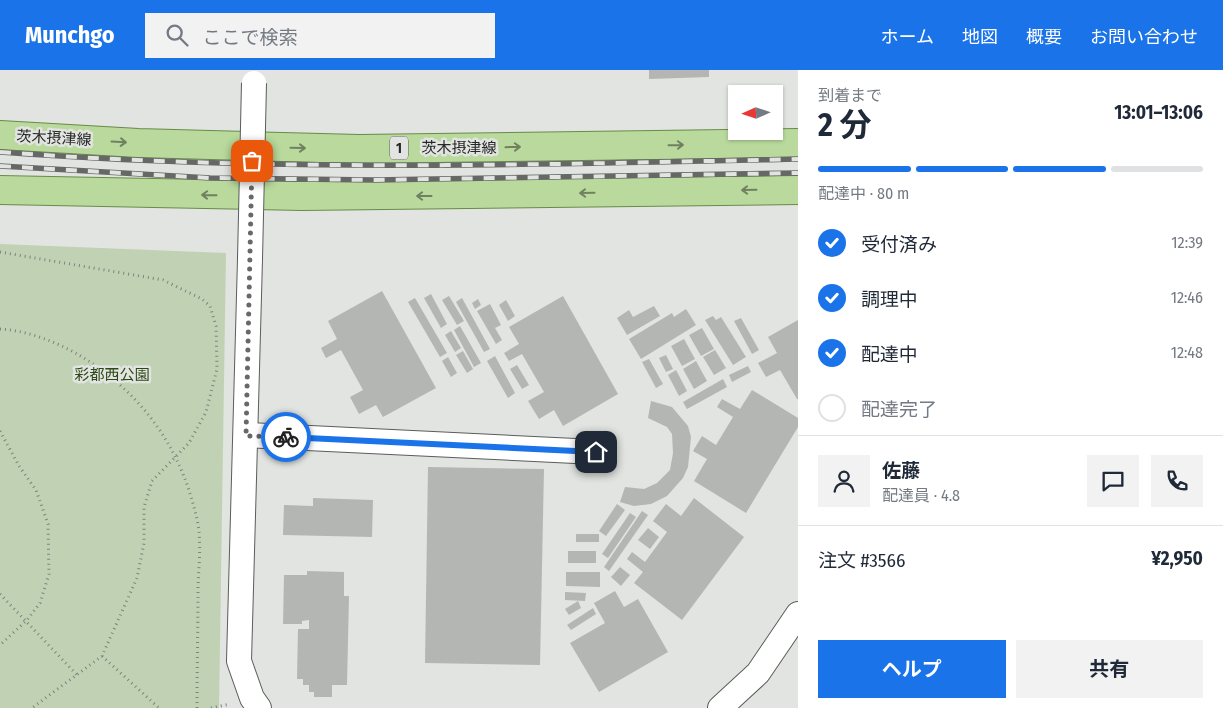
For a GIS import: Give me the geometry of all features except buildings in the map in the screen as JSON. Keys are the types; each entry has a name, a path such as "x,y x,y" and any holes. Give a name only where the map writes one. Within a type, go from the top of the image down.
{"main road":[{"name":"茨木摂津線","path":"0,135 157,144 359,149 798,142"},
{"path":"0,190 302,196 798,190"}],"street":[{"path":"254,76 239,661 252,698 259,708"},
{"path":"246,436 596,452"},
{"path":"720,708 758,673 798,614"}],"path":[{"path":"0,252 163,280 193,293 210,306 216,326 217,350 211,396 195,435 152,481 144,507 144,543 136,578 102,656 32,708"},
{"path":"0,329 46,340 86,358 125,387 152,417 176,454 197,516 199,544 197,708"},
{"path":"0,431 19,466 36,490 48,524 49,574 40,603 27,620 0,644"},
{"path":"0,594 27,620 77,675"},
{"path":"102,656 159,708"},
{"path":"211,708 232,704"}],"green space":[{"name":"彩都西公園","path":"0,244 226,253 219,708 0,708"}],"railway":[{"path":"0,152 100,158 299,165 499,165 798,159"},
{"path":"0,166 210,178 375,180 798,173"}],"way so far":[{"path":"252,161 246,436 286,437"}],"route":[{"path":"286,437 596,452"}]}
